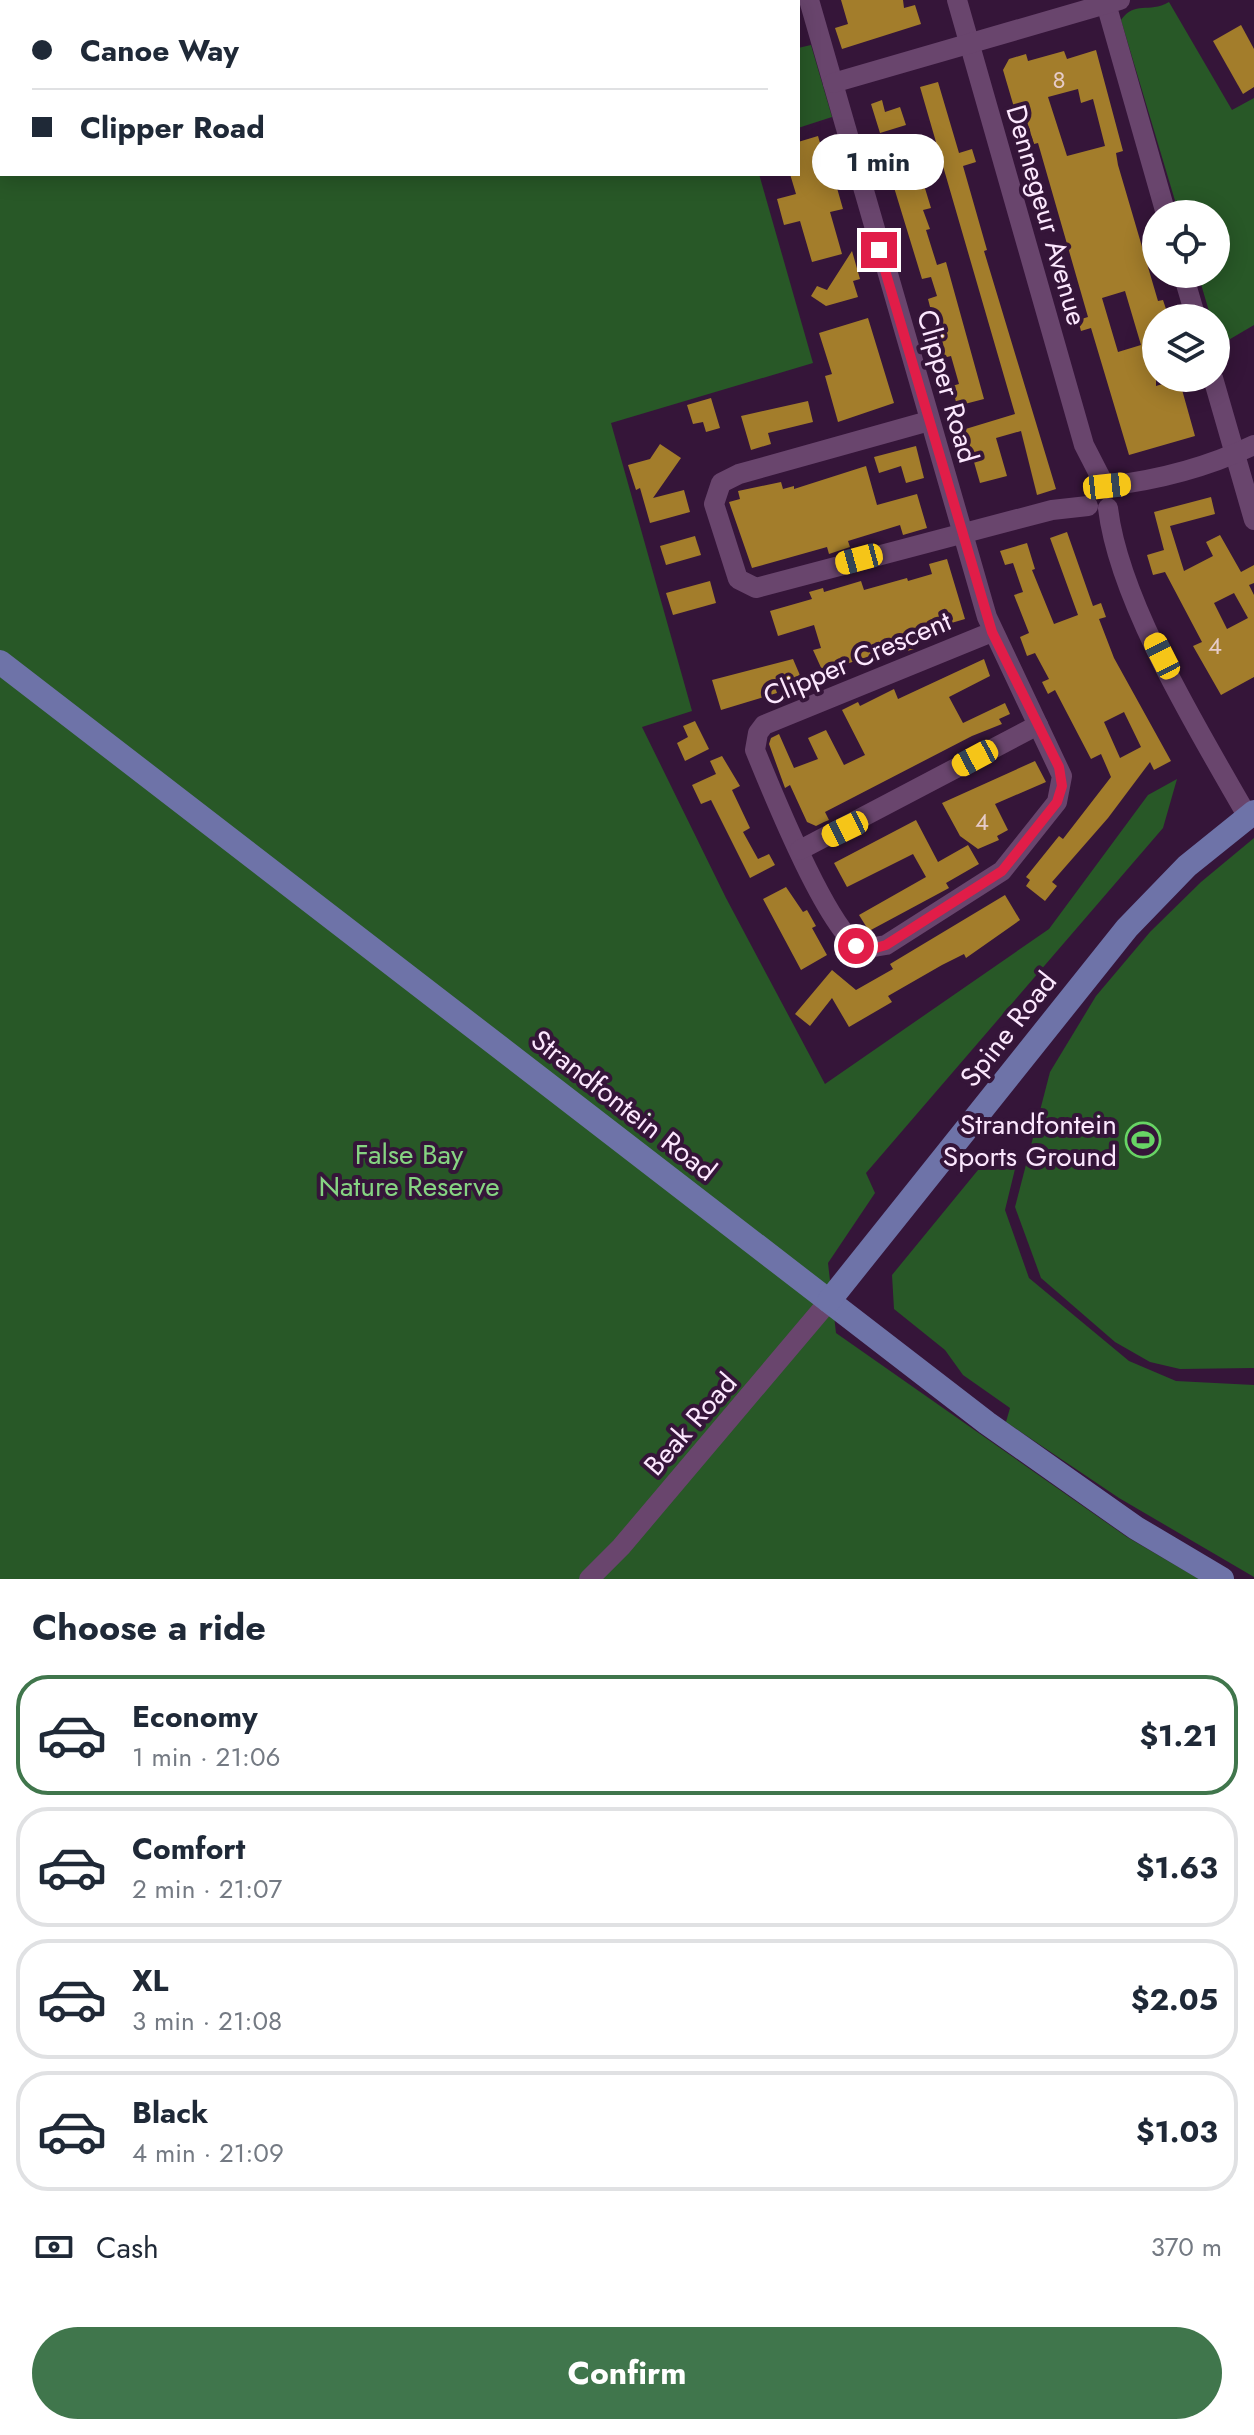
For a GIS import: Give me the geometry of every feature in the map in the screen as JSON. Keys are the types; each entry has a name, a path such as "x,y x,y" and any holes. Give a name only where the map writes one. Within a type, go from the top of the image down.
{"main road":[{"name":"Strandfontein Road","path":"0,662 1047,1467 1136,1528 1222,1579"},
{"name":"Spine Road","path":"829,1301 1127,928 1167,885 1251,814"}],"street":[{"name":"Clipper Road","path":"809,0 992,632 1062,776"},
{"name":"Dennegeur Avenue","path":"957,0 1111,537 1149,631 1251,814"},
{"path":"833,83 1110,2 1162,200"},
{"path":"1217,392 1254,520"},
{"path":"929,421 729,477 716,491 714,504 732,568 742,583 756,588 1052,510 1235,454 1254,445"},
{"name":"Clipper Crescent","path":"992,632 764,725 758,733 755,750 817,886 851,941 862,949 878,949 1002,871 1057,802 1062,776"},
{"path":"800,850 1038,725"},
{"name":"Beak Road","path":"589,1579 621,1547 829,1301"}],"green space":[{"path":"1169,2 1232,110 1254,98 1254,325 1230,339 1230,304 1207,304 1202,288 1230,288 1230,200 1175,200 1121,20 1131,10"},
{"path":"811,45 832,117 800,127 800,48"},
{"name":"False Bay Nature Reserve","path":"0,176 760,176 813,363 611,423 692,711 642,727 726,898 825,1084 1049,929 1148,795 1177,779 1163,828 866,1173 875,1193 828,1263 836,1333 1127,1537 1199,1579 0,1579"},
{"name":"Strandfontein Sports Ground","path":"1254,838 1254,1368 1180,1369 1150,1362 1115,1342 1041,1278 1015,1207 1050,1072 1096,996 1150,932 1201,882"},
{"path":"1015,1169 1005,1210 1029,1278 1129,1361 1176,1381 1254,1385 1254,1577 1119,1498 1006,1422 1010,1408 963,1375 945,1350 894,1309 892,1275 978,1170"}],"building":[{"path":"841,0 903,0 904,8 915,5 921,24 842,49 835,28 848,24"},
{"path":"1241,25 1254,49 1254,87 1243,94 1213,41"},
{"path":"1096,50 1123,151 1116,153 1118,165 1142,247 1142,288 1154,288 1158,301 1163,300 1164,304 1142,304 1142,392 1183,392 1195,436 1129,455 1091,328 1081,331 1078,320 1088,317 1038,143 1034,144 1024,112 1016,114 1003,70 1009,59 1026,54 1028,61 1064,51 1067,59","holes":["1078,89 1081,103 1093,99 1105,146 1067,156 1048,97","1125,291 1141,345 1118,352 1102,298"]},
{"path":"938,82 959,153 972,149 976,162 963,166 987,250 984,251 1056,489 1037,495 1021,431 996,438 1007,476 980,483 968,441 962,443 959,431 1015,414 920,87"},
{"path":"882,100 885,112 900,107 906,125 880,133 871,104"},
{"path":"818,136 822,150 834,146 839,165 831,167 843,209 830,212 842,254 812,262 800,221 784,225 777,199 796,194 791,176 800,176 800,141"},
{"path":"913,149 931,208 923,210 930,229 926,230 937,265 946,262 984,399 957,406 952,386 959,384 951,356 939,359 936,347 940,346 928,299 937,296 931,277 922,279 885,158"},
{"path":"852,251 860,279 853,281 858,297 826,306 811,296 817,286 827,290"},
{"path":"868,318 894,403 838,422 825,376 832,374 819,333"},
{"path":"711,398 720,428 706,432 703,422 693,424 687,405"},
{"path":"808,401 813,422 768,433 771,444 751,450 741,416"},
{"path":"660,444 681,458 653,498 684,490 690,512 650,523 640,488 636,490 628,465 650,459"},
{"path":"916,446 924,478 906,483 901,466 879,473 874,457"},
{"path":"866,466 877,505 917,494 927,528 903,535 900,525 848,541 850,547 829,554 827,547 752,568 729,502 740,499 738,491 781,482 783,489 794,486 794,489"},
{"path":"1211,497 1215,514 1170,526 1184,571 1213,556 1206,542 1220,535 1241,572 1254,565 1254,583 1249,585 1254,595 1254,677 1221,695 1193,646 1202,642 1165,572 1153,575 1147,555 1164,550 1154,512","holes":["1234,593 1248,618 1227,629 1214,603"]},
{"path":"1067,532 1093,606 1101,603 1106,617 1099,619 1114,658 1171,761 1154,770 1150,762 1108,818 1052,882 1057,886 1045,901 1026,886 1030,880 1026,877 1059,836 1063,839 1111,777 1101,754 1091,759 1055,690 1048,694 1042,682 1049,679 1035,653 1027,656 1020,637 1029,633 1014,595 1023,592 1013,563 1005,565 1000,551 1027,543 1035,569 1032,570 1054,624 1078,615 1050,538","holes":["1124,712 1141,747 1120,758 1104,722"]},
{"path":"695,536 701,555 666,565 660,546"},
{"path":"947,559 965,619 917,633 918,636 911,638 914,649 901,653 899,646 823,672 813,650 821,648 814,625 778,636 770,611 812,599 809,592 823,588 824,592 861,581 864,590 907,578 908,581 932,574 929,564"},
{"path":"710,581 716,603 673,615 666,593"},
{"path":"793,659 802,680 775,687 777,693 721,710 712,680"},
{"path":"984,659 990,676 949,697 963,723 1005,703 1010,714 999,719 1002,724 972,736 825,812 829,820 816,826 807,822 790,785 785,788 769,744 771,738 779,734 794,768 818,759 808,738 826,730 844,765 865,755 842,710 858,702 860,706 894,689 898,699"},
{"path":"695,721 709,749 685,761 677,743 688,737 683,726"},
{"path":"722,756 740,786 732,790 750,828 743,832 758,859 769,854 775,865 750,878 711,800 701,804 692,785 716,774 710,761"},
{"path":"1035,761 1046,782 995,804 1008,830 997,836 999,840 978,849 960,836 942,803"},
{"path":"916,820 938,862 968,845 979,864 946,883 949,888 869,931 859,915 926,877 913,854 847,887 834,863"},
{"path":"786,887 803,912 807,910 816,926 812,928 827,955 801,970 763,899"},
{"path":"1005,895 1020,920 966,958 964,954 888,996 892,1002 849,1027 832,998 810,1026 795,1014 832,970 856,990 893,969 890,964"}],"place":[{"name":"Strandfontein Sports Ground","path":"1143,1140"}],"route":[{"path":"856,946 878,949 990,881 1019,852 1057,802 1062,786 1059,767 992,632 879,250"}]}
